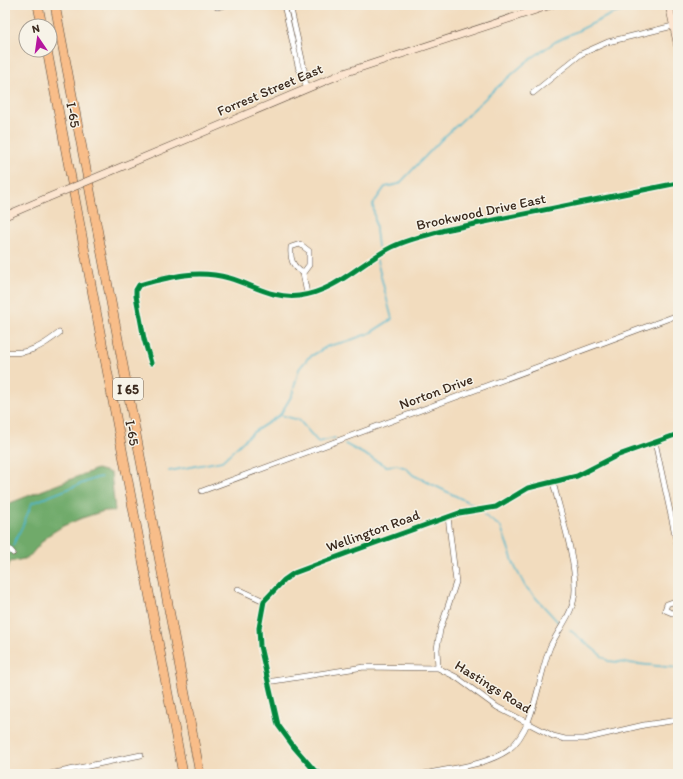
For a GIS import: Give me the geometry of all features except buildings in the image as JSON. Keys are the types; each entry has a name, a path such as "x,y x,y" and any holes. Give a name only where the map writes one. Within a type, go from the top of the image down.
{"highway":[{"path":"38,5 40,18"},
{"name":"I 65","path":"55,5 200,774"},
{"name":"I-65","path":"49,58 183,774"}],"street":[{"path":"217,6 225,5"},
{"path":"284,5 299,70 303,76 306,88"},
{"path":"290,5 304,68 303,76"},
{"name":"Forrest Street East","path":"5,216 306,88 428,44 551,5"},
{"path":"668,5 678,47"},
{"path":"533,92 581,54 608,42 673,26"},
{"name":"Brookwood Drive East","path":"151,363 144,339 136,296 136,290 139,285 176,275 196,274 229,278 276,295 298,296 324,290 393,247 414,238 445,230 678,183"},
{"path":"303,273 309,265 309,251 300,244 291,247 290,259 296,268 303,273 307,294"},
{"name":"Norton Drive","path":"202,491 678,315"},
{"path":"5,352 25,353 37,349 59,333"},
{"name":"Wellington Road","path":"264,602 284,580 294,573 448,517 471,510 496,507 528,488 577,476 610,459 678,434"},
{"path":"655,442 678,548"},
{"path":"424,774 487,760 499,755 509,749 518,740 527,723 534,706 540,676 551,646 572,608 575,590 571,559 553,482"},
{"path":"438,668 437,649 440,630 456,582 448,517"},
{"path":"5,544 13,553"},
{"path":"238,589 264,602 259,628 267,682 278,725 312,772 320,774"},
{"path":"678,600 667,604 666,610 672,613 678,611"},
{"name":"Hastings Road","path":"267,682 364,667 438,668 456,677 497,708 553,736 578,740 644,725 678,720"},
{"path":"50,774 141,755"}],"green space":[{"path":"97,469 111,473 115,511 104,511 63,526 47,536 28,558 10,562 5,574 5,505"}],"waterway":[{"path":"378,247 373,204 385,187 399,184 440,141 526,62 555,42 612,14 639,7 668,8"},
{"path":"672,9 678,9"},
{"path":"169,471 222,461 252,433 280,415 292,395 299,369 308,358 328,346 370,333 392,319 377,261"},
{"path":"280,415 299,420 318,442 335,438"},
{"path":"345,444 386,466 397,465 406,468 413,475 472,504"},
{"path":"12,547 32,503 102,477"},
{"path":"484,515 501,527 515,567 525,586 558,622"},
{"path":"570,630 608,661 678,668"}],"cycle path":[{"path":"151,363 144,339 136,296 136,290 139,285 183,275 206,274 229,278 263,291 280,295 299,296 313,293 337,283 380,253 418,237 445,230 678,183"},
{"path":"320,774 314,770 294,747 278,725 260,646 259,628 264,601 284,580 294,573 459,513 496,507 528,488 577,476 616,456 678,434"}]}
